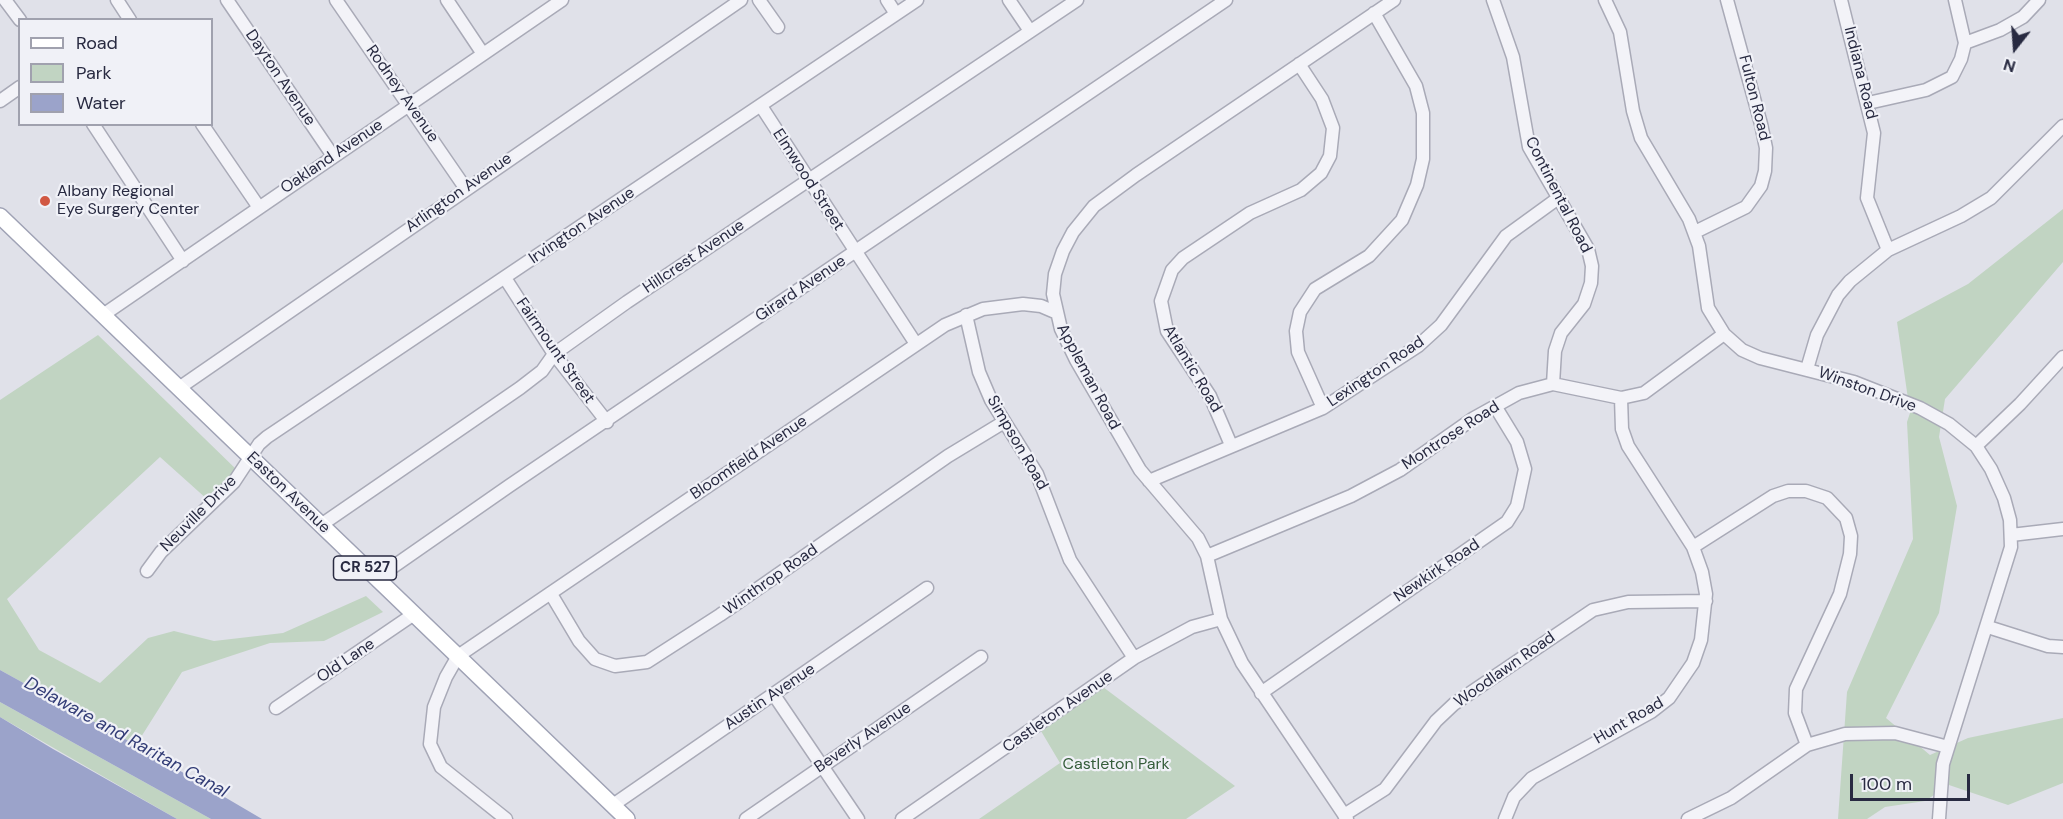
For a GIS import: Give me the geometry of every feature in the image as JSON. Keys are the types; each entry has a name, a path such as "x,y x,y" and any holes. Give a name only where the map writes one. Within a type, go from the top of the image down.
{"main road":[{"name":"Easton Avenue","path":"0,216 627,819"}],"street":[{"path":"5,0 18,18"},
{"path":"117,0 129,18"},
{"name":"Dayton Avenue","path":"227,0 333,156"},
{"name":"Rodney Avenue","path":"336,0 466,189"},
{"path":"447,0 483,54"},
{"name":"Oakland Avenue","path":"103,315 183,261 258,206 562,0"},
{"name":"Arlington Avenue","path":"179,388 741,0"},
{"path":"759,0 778,27"},
{"path":"887,0 896,14"},
{"name":"Irvington Avenue","path":"251,457 267,437 917,0"},
{"path":"1009,0 1030,30"},
{"name":"Hillcrest Avenue","path":"321,525 520,388 543,370 554,354 807,180 1077,0"},
{"name":"Girard Avenue","path":"378,581 387,571 509,486 607,422 1226,0"},
{"name":"Appleman Road","path":"1346,817 1237,654 1221,620 1207,556 1198,538 1149,481 1076,360 1055,312 1055,274 1073,232 1094,206 1394,0"},
{"name":"Continental Road","path":"1493,0 1513,57 1529,147 1588,249 1593,274 1584,304 1561,333 1555,351 1552,384"},
{"name":"Winston Drive","path":"1605,0 1620,32 1633,111 1641,138 1695,232 1708,308 1724,334 1742,350 1760,358 1854,382 1920,408 1949,424 1976,446 1991,469 2004,498 2011,534 2007,567 1948,747 1940,781 1939,819"},
{"name":"Fulton Road","path":"1695,232 1746,207 1761,186 1765,171 1764,140 1727,0"},
{"name":"Indiana Road","path":"1841,0 1874,133 1867,198 1888,250"},
{"path":"1868,102 1938,86 1956,71 1965,43 1955,0"},
{"path":"1965,43 2000,30 2022,17 2039,0"},
{"path":"1323,408 1298,352 1296,331 1300,312 1315,289 1369,256 1402,220 1417,185 1423,159 1423,113 1416,86 1374,13"},
{"name":"Atlantic Road","path":"1231,445 1210,396 1167,331 1161,301 1172,270 1183,258 1250,213 1301,190 1321,173 1330,156 1333,128 1322,99 1299,64"},
{"path":"0,100 18,88"},
{"name":"Elmwood Street","path":"761,106 807,180 916,344"},
{"path":"94,126 183,261"},
{"path":"203,126 258,206"},
{"path":"1807,369 1817,335 1838,296 1850,281 1888,250 1979,207 2006,185 2063,126"},
{"name":"Lexington Road","path":"1149,481 1323,408 1358,387 1441,325 1506,236 1557,199"},
{"name":"Fairmount Street","path":"505,278 554,354 607,422"},
{"name":"Bloomfield Avenue","path":"458,656 916,344 966,315 984,309 1023,304 1041,306 1055,312"},
{"name":"Simpson Road","path":"966,315 979,372 1004,422 1037,474 1070,560 1134,658"},
{"name":"Montrose Road","path":"1207,556 1351,496 1400,470 1474,418 1526,390 1552,384 1621,398 1644,393 1724,334"},
{"path":"1976,446 2020,404 2063,357"},
{"name":"Hunt Road","path":"1505,819 1514,797 1532,778 1652,712 1669,698 1693,663 1704,630 1706,600 1702,572 1693,548 1628,446 1622,429 1621,398"},
{"name":"Newkirk Road","path":"1261,693 1507,522 1517,506 1525,469 1517,442 1495,406"},
{"name":"Winthrop Road","path":"551,594 579,641 595,659 615,666 647,662 720,615 948,456 1004,422"},
{"name":"Neuville Drive","path":"147,571 161,552 234,482 251,457"},
{"path":"1693,548 1773,496 1788,492 1806,491 1827,498 1846,518 1851,536 1850,554 1840,594 1796,689 1795,713 1807,745"},
{"path":"2011,534 2063,530"},
{"name":"Austin Avenue","path":"613,806 927,588"},
{"name":"Woodlawn Road","path":"1346,817 1385,789 1436,721 1454,704 1593,610 1628,602 1706,600"},
{"name":"Old Lane","path":"276,708 414,614"},
{"name":"Castleton Avenue","path":"902,819 1134,658 1192,627 1221,620"},
{"path":"1988,627 2048,646 2063,647"},
{"path":"458,656 434,706 430,744 441,767 506,819"},
{"name":"Beverly Avenue","path":"746,819 981,657"},
{"path":"774,695 858,819"},
{"path":"1688,819 1731,798 1807,745 1845,734 1895,733 1948,747"}],"green space":[{"path":"2063,209 2063,262 1945,399 1939,437 1957,506 1939,613 1886,718 1930,755 1968,738 2063,718 2063,783 2008,805 1949,785 1925,801 1885,807 1867,819 1838,819 1847,692 1913,539 1907,422 1910,413 1897,322 1968,284"},
{"path":"98,335 239,472 208,500 160,457 7,599 39,650 100,683 148,638 174,631 214,641 283,633 366,596 383,612 324,641 270,643 182,672 136,745 0,670 0,400"},
{"name":"Castleton Park","path":"1099,684 1235,786 1186,819 979,819 1060,763 1038,726"},
{"path":"0,702 211,819 177,819 0,717"}],"water":[{"path":"0,670 136,745 262,819 211,819 0,702"},
{"path":"0,717 53,749 177,819 0,819"}],"place":[{"name":"Albany Regional Eye Surgery Center","path":"45,201"}],"water label":[{"name":"Delaware and Raritan Canal","path":"126,738"}]}
